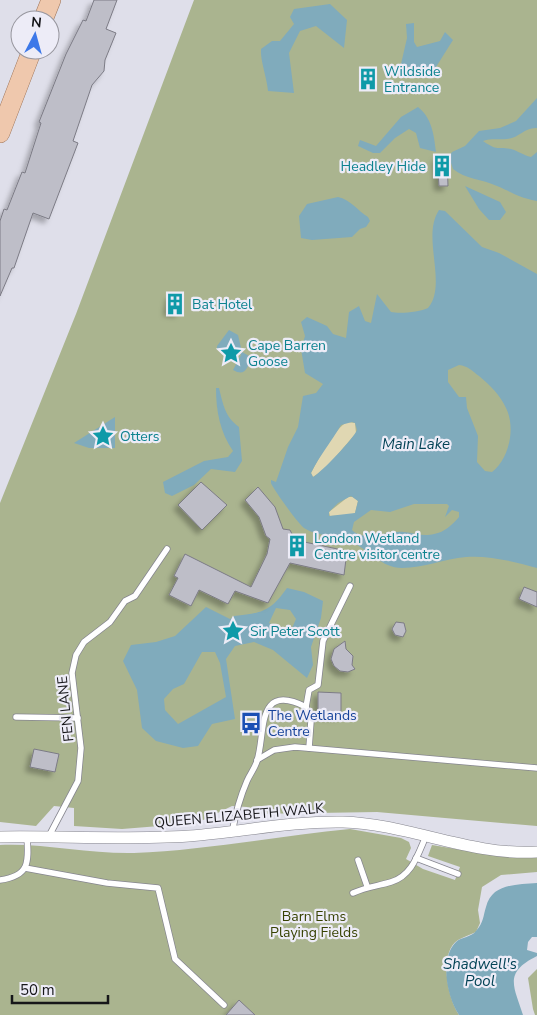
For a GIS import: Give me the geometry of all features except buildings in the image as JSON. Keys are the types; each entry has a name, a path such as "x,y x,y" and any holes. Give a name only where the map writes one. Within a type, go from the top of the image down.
{"main road":[{"path":"0,133 28,60"}],"street":[{"name":"QUEEN ELIZABETH WALK","path":"0,837 150,838 232,833 300,822 343,822 369,824 485,848 537,852"}],"lane":[{"name":"FEN LANE","path":"49,836 78,781 81,748 72,673 76,655 84,642 110,622 125,601 135,596 166,549"},
{"path":"309,748 311,721 306,707 309,690 318,685 323,641 350,586"},
{"path":"232,833 247,781 257,760 263,718 268,708 277,702 293,700 306,707"},
{"path":"16,717 78,718"},
{"path":"257,760 274,750 309,748 537,768"},
{"path":"353,893 367,886 393,882 410,870 426,836"},
{"path":"0,880 14,878 25,868 28,859 27,837"},
{"path":"416,858 458,874"},
{"path":"358,860 367,886"},
{"path":"25,868 107,883 158,888 175,959 224,1005"}],"green space":[{"path":"194,0 537,0 537,826 377,812 251,814 247,807 232,806 197,823 122,829 74,826 74,808 54,806 36,826 0,822 0,503 76,314"},
{"name":"Barn Elms Playing Fields","path":"350,829 401,838 409,842 411,848 406,859 423,869 455,880 460,867 428,856 432,845 504,857 537,857 537,872 501,875 482,887 478,910 480,923 476,932 458,940 452,946 448,955 447,976 451,998 459,1015 0,1015 0,845 134,853 188,849"},
{"path":"537,969 537,1015 535,1015 528,978"}],"sand":[{"path":"347,422 355,423 356,433 327,467 313,477 311,473 322,453 332,437"},
{"path":"348,497 353,497 358,501 355,513 351,515 330,516 329,512"}],"water":[{"path":"330,4 347,20 344,48 316,26 300,31 289,53 294,93 268,91 261,49 272,41 280,41 294,24 290,17 294,9"},
{"path":"414,23 414,42 417,47 440,41 445,32 453,40 436,67 422,73 401,64 407,38 406,24"},
{"path":"537,98 537,128 529,129 511,138 483,141 495,148 511,149 531,157 537,152 537,201 463,175 453,169 449,157 452,152 465,146 479,131 500,128 516,121"},
{"path":"418,107 423,111 429,122 436,152 420,148 416,133 409,129 395,138 380,153 373,153 358,146 360,140 376,146 401,117"},
{"path":"465,186 500,202 506,212 500,220 489,220 479,209"},
{"path":"338,197 350,203 368,217 370,221 366,227 360,229 352,237 312,240 301,238 299,216 307,204"},
{"name":"Main Lake","path":"439,210 445,211 482,247 499,253 537,274 537,568 520,563 483,557 458,558 418,567 402,568 388,565 352,542 315,533 304,528 297,521 271,483 271,480 276,482 288,447 298,427 303,396 316,393 323,384 305,373 301,349 305,336 301,322 307,317 327,326 333,334 346,338 349,312 359,306 365,321 371,323 377,294 391,312 420,311 428,308 436,286 432,233 434,221","holes":["459,365 470,369 483,379 501,399 506,408 510,425 509,443 503,459 492,472 485,471 477,462 478,436 467,408 466,397 459,397 448,382 448,370","352,422 355,423 357,430 337,455 313,477 311,473 314,466 341,425","351,496 358,501 355,513 329,516 329,512 338,503","414,504 447,504 449,506 445,517 452,510 459,512 459,517 445,530 430,535 398,532 363,536 352,530 354,522 371,510 390,512"]},
{"path":"229,330 238,335 242,352 251,357 247,368 243,372 233,370 241,355 239,352 230,348 217,349 217,346"},
{"path":"216,388 219,388 223,405 228,414 239,427 242,461 235,472 211,469 194,485 172,496 165,493 163,482 204,461 228,457 233,451 220,421"},
{"path":"115,417 115,448 89,448 74,443"},
{"path":"287,588 304,592 323,601 321,618 311,647 313,665 307,678 273,650 254,642 235,646 226,659 235,719 212,724 198,746 183,748 156,741 142,728 137,690 123,661 131,645 156,642 175,636 206,607 230,619 234,616 265,610","holes":["276,608 290,610 296,619 292,628 286,630 269,623","202,652 215,652 220,663 226,697 178,724 165,710 164,699 173,689 184,684"]},
{"name":"Shadwell's Pool","path":"537,883 537,937 532,937 528,942 527,950 537,953 537,956 519,968 515,974 514,981 523,1015 459,1015 448,989 446,968 451,949 458,940 472,935 479,928 489,899 499,889 513,885"}],"place":[{"name":"Wildside Entrance","path":"368,79"},
{"name":"Headley Hide","path":"442,166"},
{"name":"Bat Hotel","path":"175,304"},
{"name":"Cape Barren Goose","path":"231,353"},
{"name":"Otters","path":"103,436"},
{"name":"London Wetland Centre visitor centre","path":"297,546"},
{"name":"Sir Peter Scott","path":"233,631"},
{"name":"The Wetlands Centre","path":"251,723"}]}
